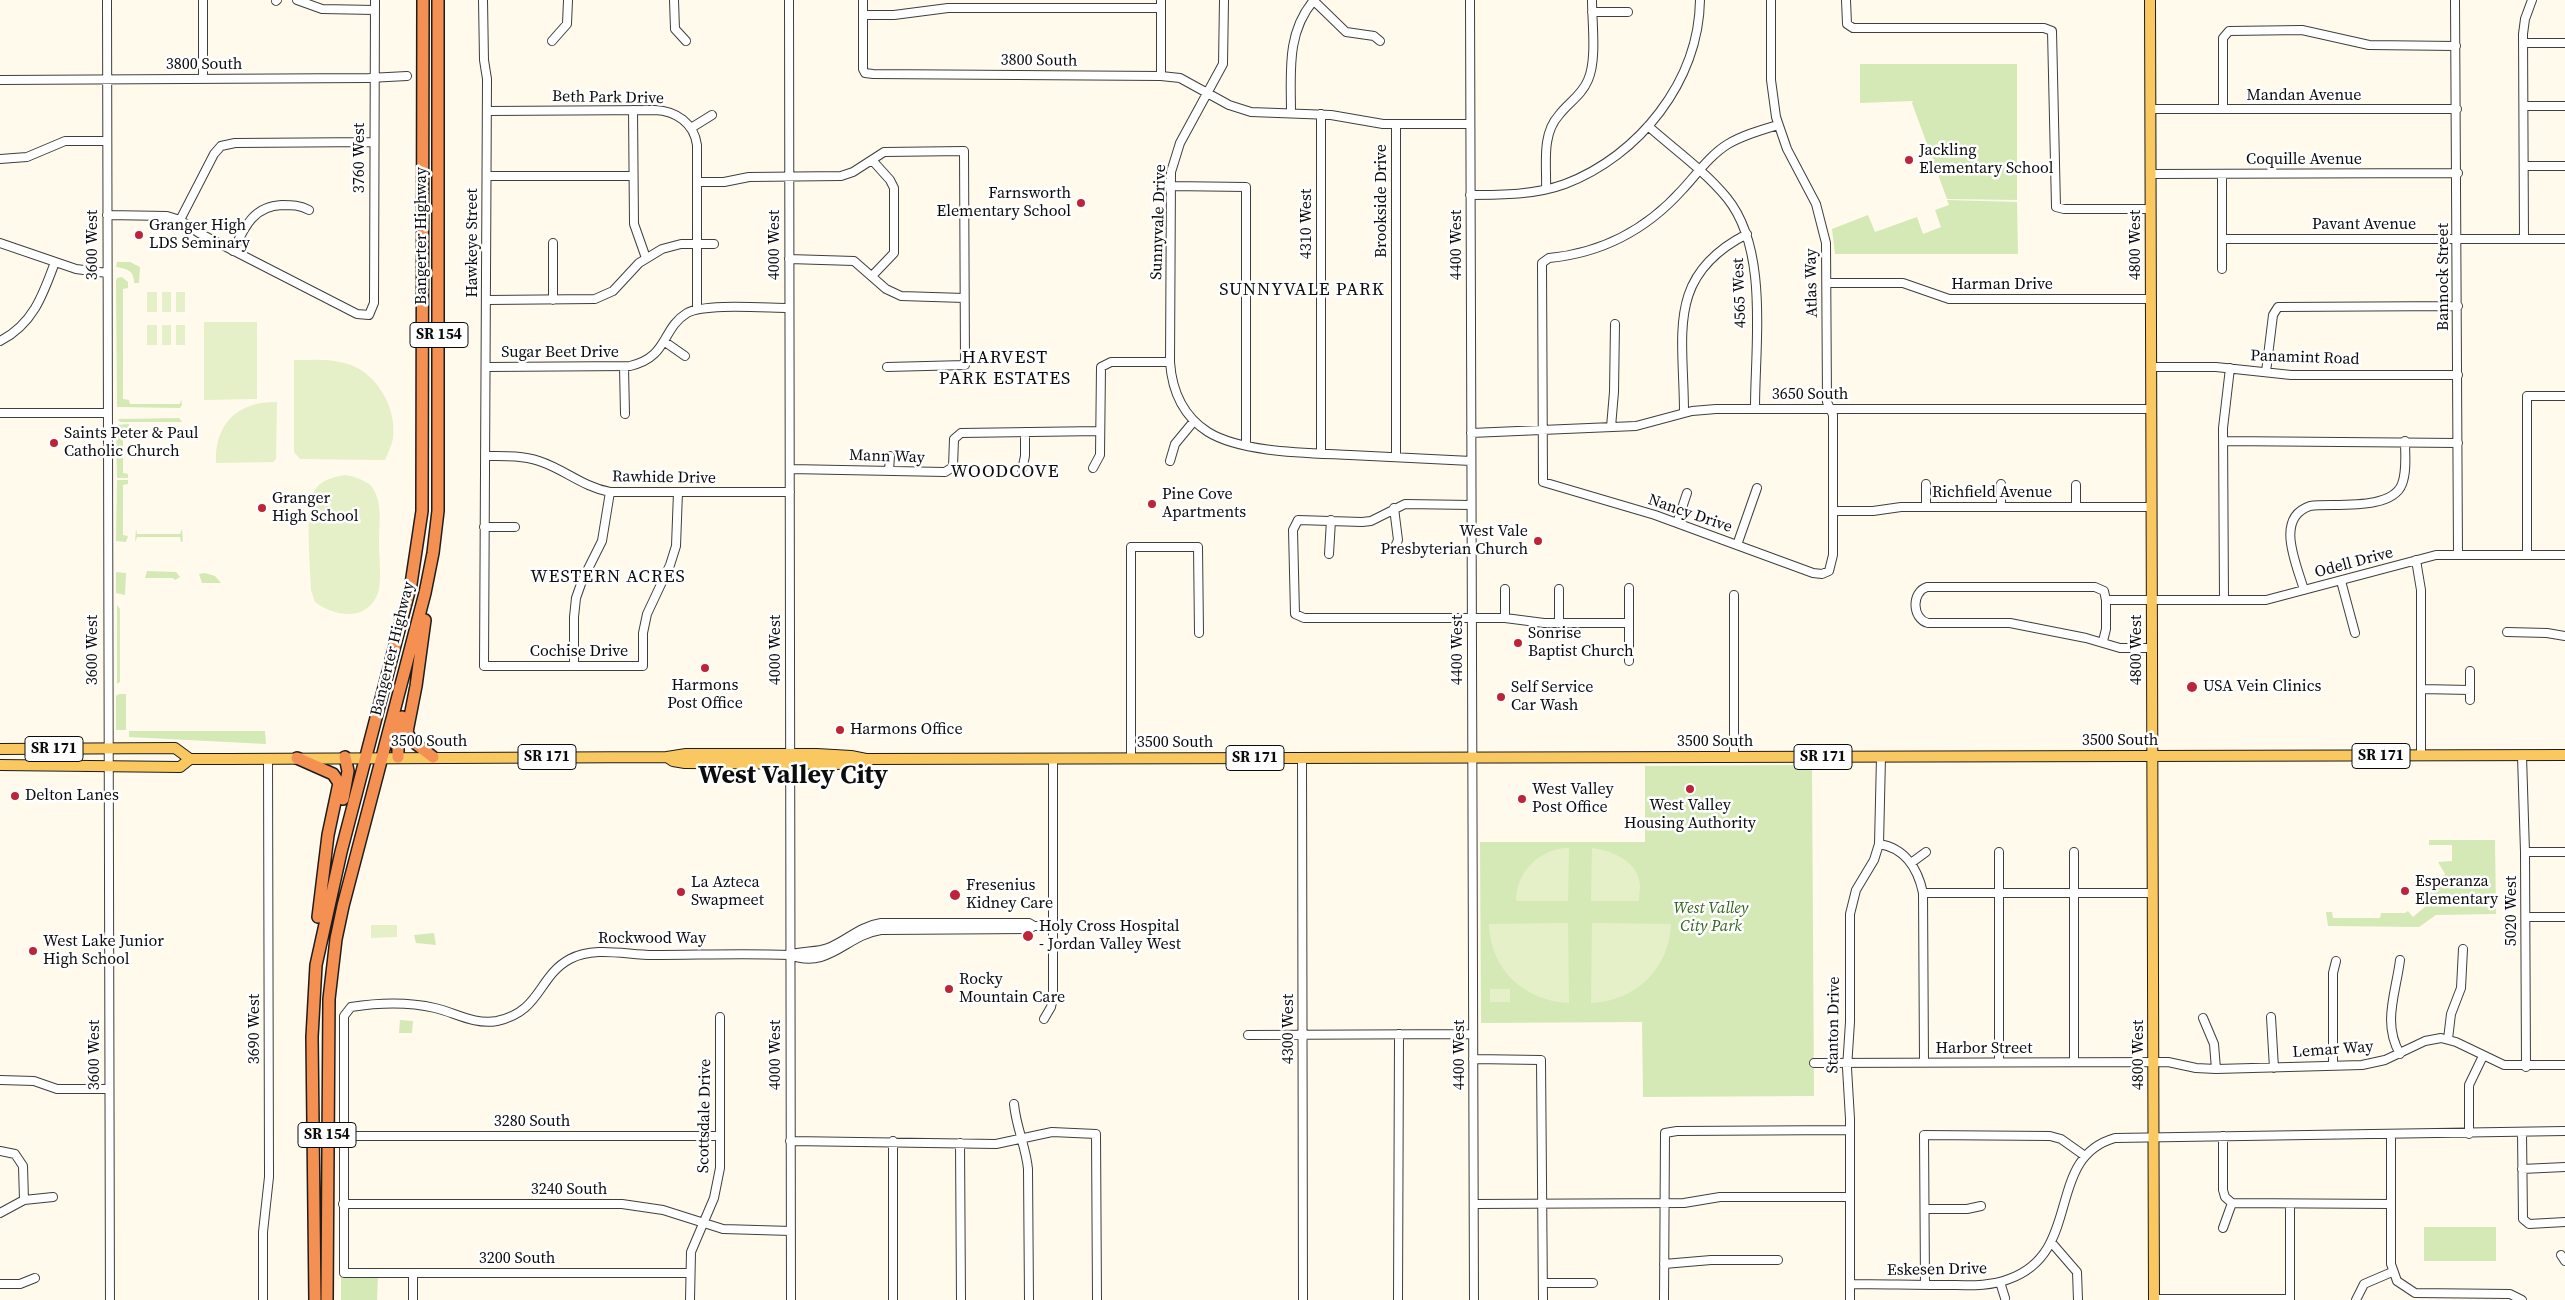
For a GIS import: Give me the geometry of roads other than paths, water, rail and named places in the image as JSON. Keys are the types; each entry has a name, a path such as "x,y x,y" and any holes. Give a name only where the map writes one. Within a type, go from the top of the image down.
{"highway":[{"name":"Bangerter Highway","path":"315,1300 312,1008 321,936 416,562 424,479 423,0"},
{"name":"Bangerter Highway","path":"327,1300 328,1023 334,954 339,922 429,574 438,500 438,0"},
{"path":"433,757 411,740 407,730 437,558 438,500"},
{"path":"398,757 399,732 410,687 402,652 402,642 416,584 416,562"},
{"path":"334,954 329,935 343,874 336,829 348,777 348,764 345,757"},
{"path":"297,758 333,774 339,783 328,835 318,921 321,936"},
{"path":"313,1151 319,1163 320,1242 334,1272 334,1300"}],"main road":[{"name":"4800 West","path":"2150,0 2154,1299"},
{"name":"3500 South","path":"0,749 175,748 190,759 667,757 681,763 851,756 866,759 2565,756"},
{"name":"3500 South","path":"0,765 108,768 180,767 190,759"}],"street":[{"name":"3600 West","path":"107,0 107,748 110,1300"},
{"path":"203,0 204,79"},
{"path":"297,0 309,6 322,9 375,10"},
{"name":"3760 West","path":"233,250 357,314 369,315 374,303 375,0"},
{"name":"Hawkeye Street","path":"483,0 487,176 484,666"},
{"path":"552,41 567,24 568,0"},
{"path":"674,0 675,29 686,41"},
{"name":"4000 West","path":"789,0 791,1300"},
{"path":"863,0 863,15 894,14 948,8 1161,4 1161,76"},
{"name":"Sunnyvale Drive","path":"1224,0 1223,64 1176,151 1172,165 1170,186 1170,362 1172,380 1177,396 1194,421 1216,436 1246,444 1278,451 1471,461"},
{"path":"1291,113 1292,43 1301,18 1314,0 1346,32 1367,34 1380,41"},
{"name":"4400 West","path":"1470,0 1474,1300"},
{"path":"1546,189 1546,146 1549,131 1558,115 1585,87 1591,71 1592,0"},
{"path":"1470,195 1510,194 1546,189 1564,184 1602,165 1626,149 1663,108 1685,67 1692,48 1700,0"},
{"name":"Atlas Way","path":"1771,0 1771,80 1778,125 1787,149 1808,187 1819,214 1826,243 1827,402 1833,416 1832,562 1827,574"},
{"path":"1846,0 1848,26 1856,29 2044,28 2052,31 2056,207 2064,209 2150,210"},
{"name":"Bannock Street","path":"2455,0 2458,173 2458,555"},
{"path":"2524,239 2524,43 2525,19 2532,0"},
{"path":"1592,12 1628,12"},
{"name":"3800 South","path":"863,15 865,73 1161,76 1180,78 1229,105 1251,112 1321,114 1396,125 1470,124"},
{"path":"2223,110 2222,45 2225,33 2234,30 2302,30 2369,45 2456,46"},
{"path":"2524,43 2565,43"},
{"name":"3800 South","path":"0,80 407,76"},
{"path":"2524,106 2565,106"},
{"name":"Mandan Avenue","path":"2150,110 2457,109"},
{"path":"632,110 635,229 646,258"},
{"name":"Beth Park Drive","path":"486,111 632,110 669,112 681,118 691,128"},
{"name":"4310 West","path":"1321,114 1322,454"},
{"path":"712,115 691,128 696,145 697,309 789,308"},
{"name":"Brookside Drive","path":"1396,125 1396,457"},
{"path":"1543,430 1542,262 1549,258 1596,250 1632,233 1668,205 1699,171 1728,144 1778,125"},
{"name":"4565 West","path":"1648,126 1699,171 1726,198 1747,234 1755,272 1755,408"},
{"path":"0,159 31,156 58,143 107,141"},
{"path":"180,220 213,157 225,145 235,143 374,142"},
{"path":"697,182 724,182 749,177 840,176 853,172 889,151 964,151 965,366 887,367"},
{"path":"31,156 34,165"},
{"path":"872,160 892,184 895,200 894,253 872,276"},
{"path":"2524,166 2565,166"},
{"name":"Coquille Avenue","path":"2150,174 2458,173"},
{"path":"2222,174 2222,269"},
{"path":"487,176 633,176"},
{"path":"1170,186 1246,187 1246,444"},
{"path":"107,215 162,215 180,220 233,250 247,223 263,209 295,205 309,210"},
{"path":"1684,413 1684,322 1690,287 1699,270 1712,255 1747,234"},
{"name":"Pavant Avenue","path":"2222,239 2565,239"},
{"path":"0,243 82,271 107,273"},
{"path":"553,243 553,300"},
{"path":"487,300 591,299 604,296 617,287 633,268 646,258 675,245 714,244"},
{"path":"789,258 848,259 858,264 886,289 901,296 964,298"},
{"path":"0,341 18,330 34,312 41,299 54,262"},
{"name":"Harman Drive","path":"1827,283 1903,283 1949,299 2151,299"},
{"path":"2266,372 2273,312 2278,308 2458,306"},
{"name":"Sugar Beet Drive","path":"487,367 624,367 648,360 666,342 677,321 697,309"},
{"path":"1612,427 1614,324"},
{"path":"666,342 685,356"},
{"path":"1093,468 1100,457 1100,375 1103,365 1111,362 1170,362"},
{"path":"624,367 625,414"},
{"name":"Panamint Road","path":"2151,367 2230,368 2291,375 2458,374"},
{"path":"2224,600 2223,441 2230,368"},
{"path":"2527,555 2527,396 2565,396"},
{"name":"3650 South","path":"1471,433 1649,424 1684,413 1710,409 2151,409"},
{"path":"0,413 107,413"},
{"path":"1170,461 1175,444 1194,421"},
{"name":"Nancy Drive","path":"1543,430 1543,482 1677,523 1814,573 1827,574"},
{"name":"Mann Way","path":"790,469 950,472 954,466 954,439 958,434 1100,431"},
{"path":"1022,470 1025,456 1025,432"},
{"path":"2223,441 2458,443"},
{"path":"2304,590 2290,535 2293,518 2302,509 2310,506 2376,502 2392,497 2400,488 2403,480 2406,442"},
{"name":"Rawhide Drive","path":"485,456 513,456 538,461 586,485 610,492 790,492"},
{"path":"889,472 890,456"},
{"path":"1926,484 1926,507"},
{"path":"2000,484 2000,507"},
{"path":"2076,485 2076,507"},
{"path":"1737,545 1758,488"},
{"path":"574,666 576,598 602,541 610,492"},
{"name":"Cochise Drive","path":"484,666 643,666 643,633 647,614 670,565 676,546 678,492"},
{"path":"1677,523 1687,493"},
{"path":"1471,505 1405,504 1371,520 1300,519 1293,526 1294,611 1299,617 1505,618 1559,623 1629,623"},
{"name":"Richfield Avenue","path":"1833,511 1926,507 2151,507"},
{"path":"1393,551 1398,540 1394,508"},
{"path":"1329,554 1331,520"},
{"path":"484,527 515,527"},
{"path":"1131,758 1131,547 1198,546 1198,632"},
{"name":"Odell Drive","path":"2106,600 2266,600 2436,555 2565,554"},
{"path":"2416,560 2420,590 2421,756"},
{"path":"2341,581 2355,633"},
{"path":"2103,642 2106,600 2104,591 2095,587 1923,589 1917,598 1917,616 1923,622 2010,623 2103,642 2120,648 2152,648"},
{"path":"1558,588 1559,623"},
{"path":"1628,588 1629,661"},
{"path":"1505,589 1505,618"},
{"path":"1734,595 1734,757"},
{"path":"2506,632 2547,633 2565,636"},
{"path":"2470,671 2470,700"},
{"path":"2421,689 2470,690"},
{"name":"5020 West","path":"2522,756 2526,852 2526,1066"},
{"name":"Stanton Drive","path":"1850,1300 1850,1130 1847,1063 1850,1018 1850,908 1856,890 1874,860 1879,844 1880,757"},
{"name":"3690 West","path":"263,1300 263,1227 269,1177 268,758"},
{"name":"4300 West","path":"1302,758 1304,1300"},
{"path":"1044,1019 1052,1002 1053,759"},
{"path":"1879,844 1890,846 1911,863 1918,874 1923,893 1924,1062"},
{"path":"1911,863 1926,852"},
{"path":"1999,852 1999,1062"},
{"path":"2074,852 2074,1062"},
{"path":"2526,852 2565,852"},
{"path":"1923,893 2153,893"},
{"path":"2526,917 2565,917"},
{"name":"Rockwood Way","path":"343,1136 344,1016 351,1007 363,1005 425,1006 469,1020 490,1022 506,1018 524,1009 534,1000 559,967 583,954 727,953 790,955 800,951 827,948 863,928 880,923 1029,923 1034,926 1053,926"},
{"path":"2463,949 2462,983 2451,1014 2448,1039 2504,1065 2565,1066"},
{"path":"2400,960 2391,1018 2392,1038 2400,1054"},
{"path":"2333,1065 2333,973 2336,961"},
{"name":"Scottsdale Drive","path":"690,1300 692,1246 712,1204 718,1181 720,1017"},
{"path":"2203,1018 2214,1044 2216,1069"},
{"path":"2271,1018 2274,1068"},
{"path":"1398,1300 1400,1034"},
{"path":"1248,1035 1473,1034"},
{"name":"Lemar Way","path":"2154,1062 2216,1069 2372,1063 2400,1054 2425,1041 2448,1039"},
{"path":"2469,1134 2470,1085 2483,1056"},
{"path":"1473,1059 1540,1060 1543,1300"},
{"name":"Harbor Street","path":"1814,1063 2154,1062"},
{"path":"0,1080 34,1081 57,1089 109,1089"},
{"path":"1014,1104 1028,1169 1029,1300"},
{"path":"1664,1300 1665,1133 1677,1131 1850,1130"},
{"path":"2154,1136 2323,1136 2565,1131"},
{"path":"790,1141 996,1144 1052,1132 1096,1134 1097,1300"},
{"path":"2522,1133 2522,1214 2525,1221 2529,1224 2565,1222"},
{"path":"2391,1134 2392,1272 2405,1289 2420,1297 2510,1294 2520,1298"},
{"path":"343,1136 343,1204"},
{"name":"3280 South","path":"343,1136 720,1136"},
{"path":"1925,1284 1924,1136 2050,1136 2061,1140 2085,1156"},
{"name":"Eskesen Drive","path":"1850,1284 2000,1282 2028,1269 2039,1259 2051,1242 2059,1226 2073,1174 2085,1156 2095,1146 2108,1140 2128,1136 2154,1136"},
{"path":"2223,1136 2223,1190 2225,1198 2232,1203 2391,1204"},
{"path":"892,1141 893,1300"},
{"path":"960,1143 961,1300"},
{"path":"0,1151 15,1154 22,1162 24,1200"},
{"path":"2522,1169 2565,1167"},
{"path":"1474,1204 1664,1203 1693,1202 1720,1198 1850,1196"},
{"path":"0,1213 24,1200 53,1198"},
{"path":"2223,1228 2232,1203"},
{"name":"3240 South","path":"343,1204 622,1204 663,1210 703,1223 736,1230 791,1231"},
{"name":"3200 South","path":"343,1204 344,1273 690,1273"},
{"path":"2154,1299 2290,1299 2290,1204"},
{"path":"1925,1209 1967,1209 1981,1206"},
{"path":"2051,1242 2077,1272 2078,1300"},
{"path":"1664,1264 1711,1260 1778,1260"},
{"path":"2356,1300 2364,1284 2392,1272"},
{"path":"413,1273 413,1300"},
{"path":"0,1284 20,1284 35,1278"},
{"path":"1543,1283 1593,1282"},
{"path":"2000,1282 2004,1298"}],"place":[{"name":"Jackling Elementary School","path":"1909,160"},
{"name":"Farnsworth Elementary School","path":"1081,203"},
{"name":"Granger High LDS Seminary","path":"139,235"},
{"name":"Saints Peter & Paul Catholic Church","path":"54,443"},
{"name":"Pine Cove Apartments","path":"1152,504"},
{"name":"Granger High School","path":"262,508"},
{"name":"West Vale Presbyterian Church","path":"1538,541"},
{"name":"Sonrise Baptist Church","path":"1518,643"},
{"name":"Harmons Post Office","path":"705,668"},
{"name":"USA Vein Clinics","path":"2192,687"},
{"name":"Self Service Car Wash","path":"1501,697"},
{"name":"Harmons Office","path":"840,730"},
{"name":"West Valley Housing Authority","path":"1690,789"},
{"name":"Delton Lanes","path":"15,796"},
{"name":"West Valley Post Office","path":"1522,799"},
{"name":"Esperanza Elementary","path":"2405,891"},
{"name":"La Azteca Swapmeet","path":"681,892"},
{"name":"Fresenius Kidney Care","path":"955,895"},
{"name":"Holy Cross Hospital - Jordan Valley West","path":"1028,936"},
{"name":"West Lake Junior High School","path":"33,951"},
{"name":"Rocky Mountain Care","path":"949,989"}],"district":[{"name":"SUNNYVALE PARK","path":"1302,290"},
{"name":"HARVEST PARK ESTATES","path":"1005,368"},
{"name":"WOODCOVE","path":"1005,472"},
{"name":"WESTERN ACRES","path":"608,577"},
{"name":"West Valley City","path":"793,776"}],"park label":[{"name":"West Valley City Park","path":"1711,918"}]}
